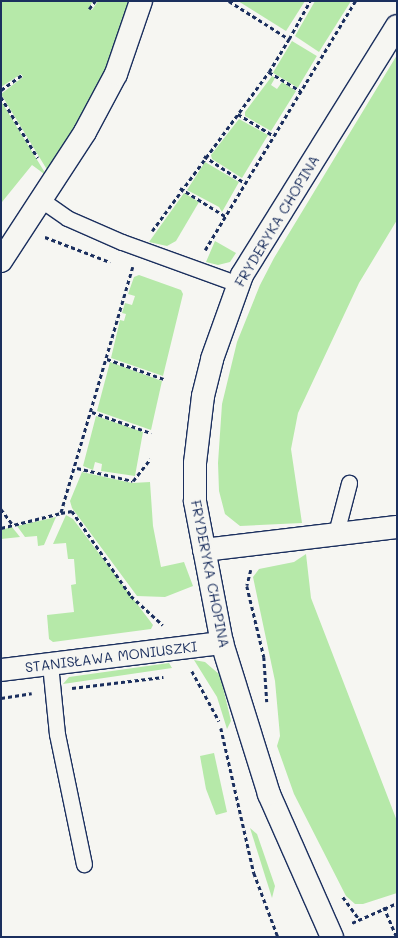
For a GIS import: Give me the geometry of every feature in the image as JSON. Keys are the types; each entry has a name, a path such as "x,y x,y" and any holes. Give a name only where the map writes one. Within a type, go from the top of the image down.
{"street":[{"path":"1,261 52,180 85,132 116,74 142,1"},
{"name":"FRYDERYKA CHOPINA","path":"331,935 269,794 222,643 195,501 198,429 212,359 238,284 397,26"},
{"path":"204,550 397,526"},
{"name":"STANISŁAWA MONIUSZKI","path":"1,670 222,643"}],"lane":[{"path":"40,199 66,218 142,249 238,284"},
{"path":"336,533 349,483"},
{"path":"50,664 57,734 84,864"}],"path":[{"path":"89,9 96,1"},
{"path":"229,1 289,39"},
{"path":"62,513 77,468 132,270 142,249 180,188 269,72 310,1"},
{"path":"197,268 225,216 355,1"},
{"path":"269,72 301,91"},
{"path":"1,90 22,75"},
{"path":"1,97 52,180"},
{"path":"238,114 274,136"},
{"path":"204,156 245,183"},
{"path":"180,188 225,216"},
{"path":"23,228 117,265"},
{"path":"125,267 139,273"},
{"path":"107,359 164,379"},
{"path":"92,412 151,433"},
{"path":"77,468 133,481 150,459"},
{"path":"1,509 13,525"},
{"path":"1,528 72,511 131,596 186,648 193,673 220,722 254,873 278,937"},
{"path":"252,564 247,586 264,657 268,706"},
{"path":"185,674 193,673"},
{"path":"1,698 170,676"},
{"path":"340,892 359,919"},
{"path":"331,935 359,919 384,907 397,903"},
{"path":"384,907 397,937"}],"green space":[{"path":"1,1 93,1 88,9 92,10 98,1 135,1 113,65 49,173 1,94 23,77 21,74 1,87"},
{"path":"238,1 305,1 286,31"},
{"path":"315,1 351,1 319,52 295,36"},
{"path":"292,41 317,56 298,88 273,73"},
{"path":"397,55 397,220 359,283 298,413 291,449 302,523 240,526 225,514 219,491 218,463 222,404 237,342 260,285 274,258"},
{"path":"272,76 275,78 271,85 277,89 282,82 296,91 271,131 245,116 245,112"},
{"path":"1,101 47,176 32,165 2,202"},
{"path":"239,119 268,135 242,178 212,159 211,155"},
{"path":"205,162 239,182 222,212 219,207 187,190"},
{"path":"184,193 199,202 176,241 167,246 149,242"},
{"path":"215,241 236,253 230,262 218,265 206,262"},
{"path":"139,275 181,290 183,294 163,376 111,358 120,320 124,321 126,314 122,313 125,303 132,305 135,296 128,294 134,277"},
{"path":"110,362 162,381 151,430 97,411"},
{"path":"96,416 143,432 135,476 101,471 102,464 95,462 93,470 83,466"},
{"path":"82,472 132,483 150,482 153,526 161,567 184,562 193,586 165,597 137,596 72,508 70,501"},
{"path":"66,515 73,519 153,625 151,629 53,642 49,639 47,615 74,612 71,585 76,584 74,559 68,559 66,543 53,544"},
{"path":"56,517 44,545 38,546 37,536 25,537 17,526"},
{"path":"12,527 20,537 1,539 1,530"},
{"path":"306,554 311,598 397,821 397,893 363,904 355,904 346,896 294,794 277,746 280,736 275,681 253,577 259,569 294,562"},
{"path":"194,660 205,662 220,675 231,721 227,729 217,697"},
{"path":"169,663 172,668 63,684 69,677"},
{"path":"214,753 227,812 216,815 206,789 200,756"},
{"path":"250,828 257,834 275,886 272,898"}]}
